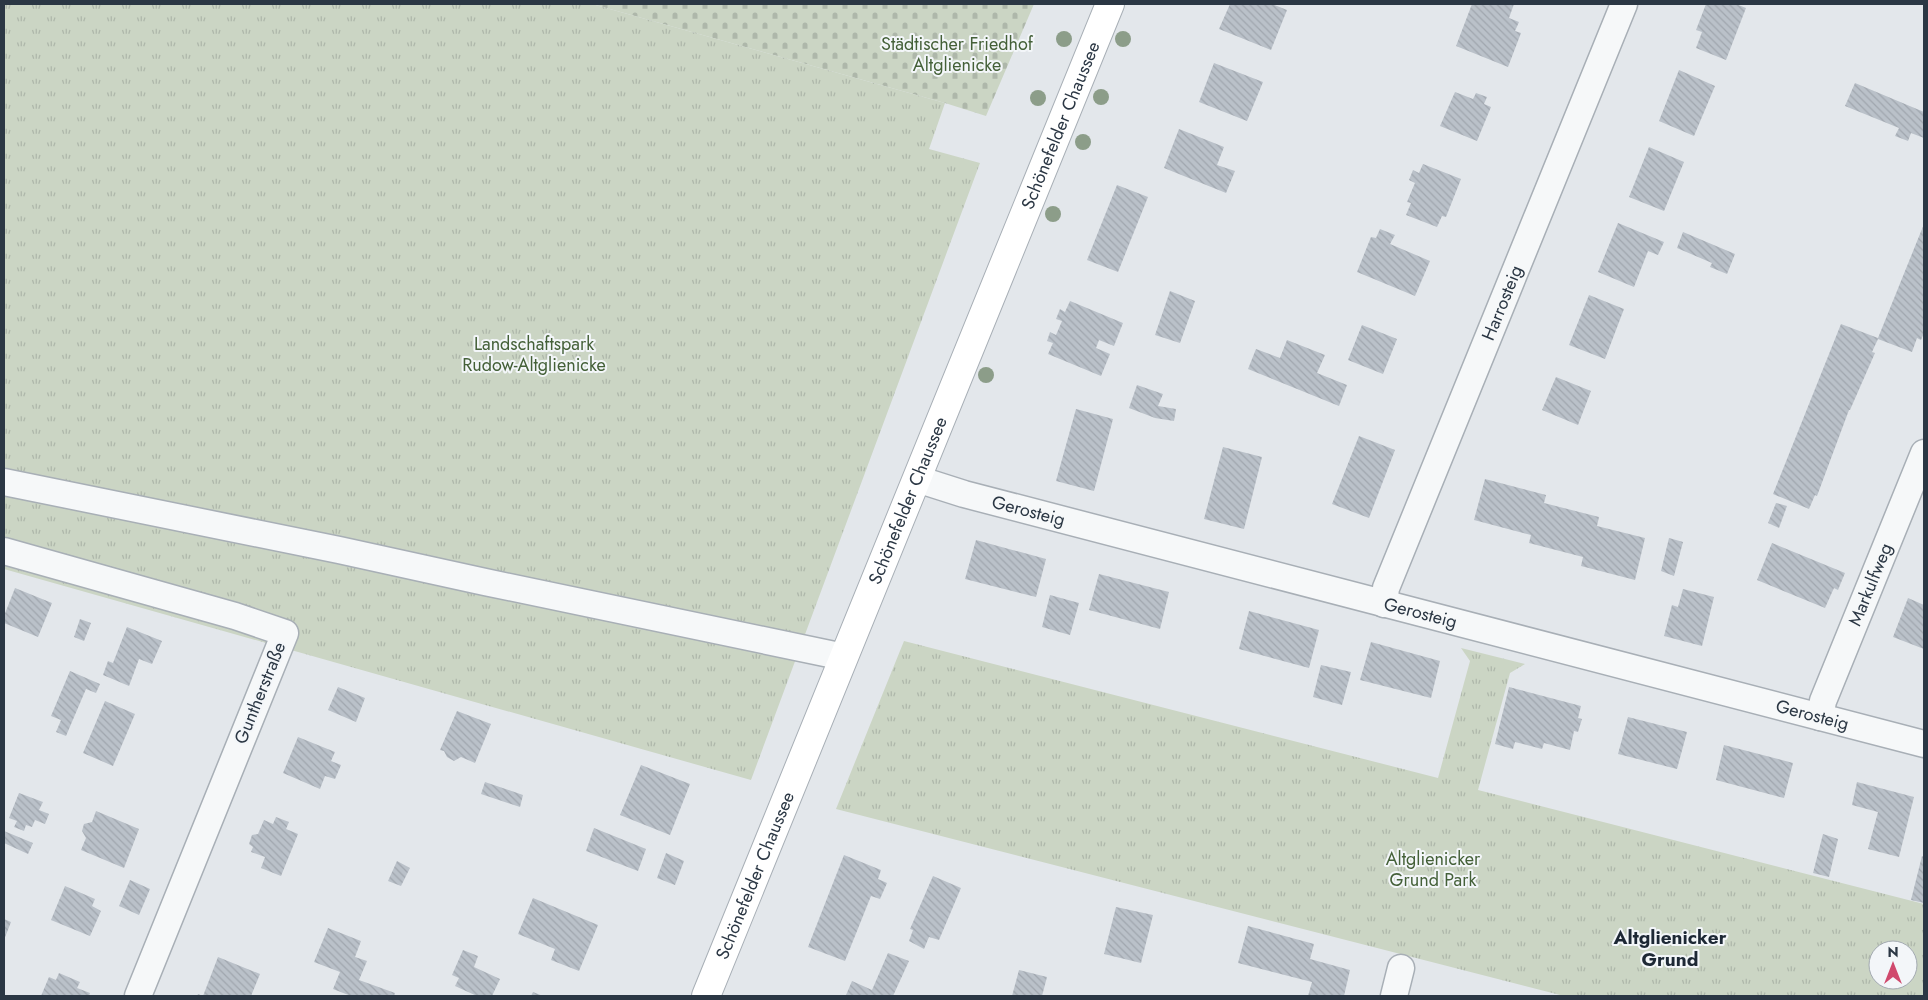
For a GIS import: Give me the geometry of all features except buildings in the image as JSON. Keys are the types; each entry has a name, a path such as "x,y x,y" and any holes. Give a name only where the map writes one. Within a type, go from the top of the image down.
{"main road":[{"name":"Schönefelder Chaussee","path":"706,996 1110,4"}],"street":[{"name":"Harrosteig","path":"1384,604 1386,588 1624,4"},
{"name":"Markulfweg","path":"1820,717 1823,701 1924,453"},
{"name":"Gerosteig","path":"917,479 964,494 1924,744"},
{"path":"4,482 339,550 844,657"},
{"name":"Guntherstraße","path":"4,552 235,616 285,633 138,996"},
{"path":"1394,996 1401,968"}],"green space":[{"name":"Landschaftspark Rudow-Altglienicke","path":"4,4 592,4 945,103 929,149 980,163 751,780 4,569"},
{"name":"Städtischer Friedhof Altglienicke","path":"592,4 1034,4 986,116"},
{"name":"Altglienicker Grund Park","path":"904,641 1438,778 1470,661 1461,648 1525,664 1510,673 1478,790 1924,904 1924,996 1564,996 836,809"}],"district":[{"name":"Altglienicker Grund","path":"1670,948"}]}
